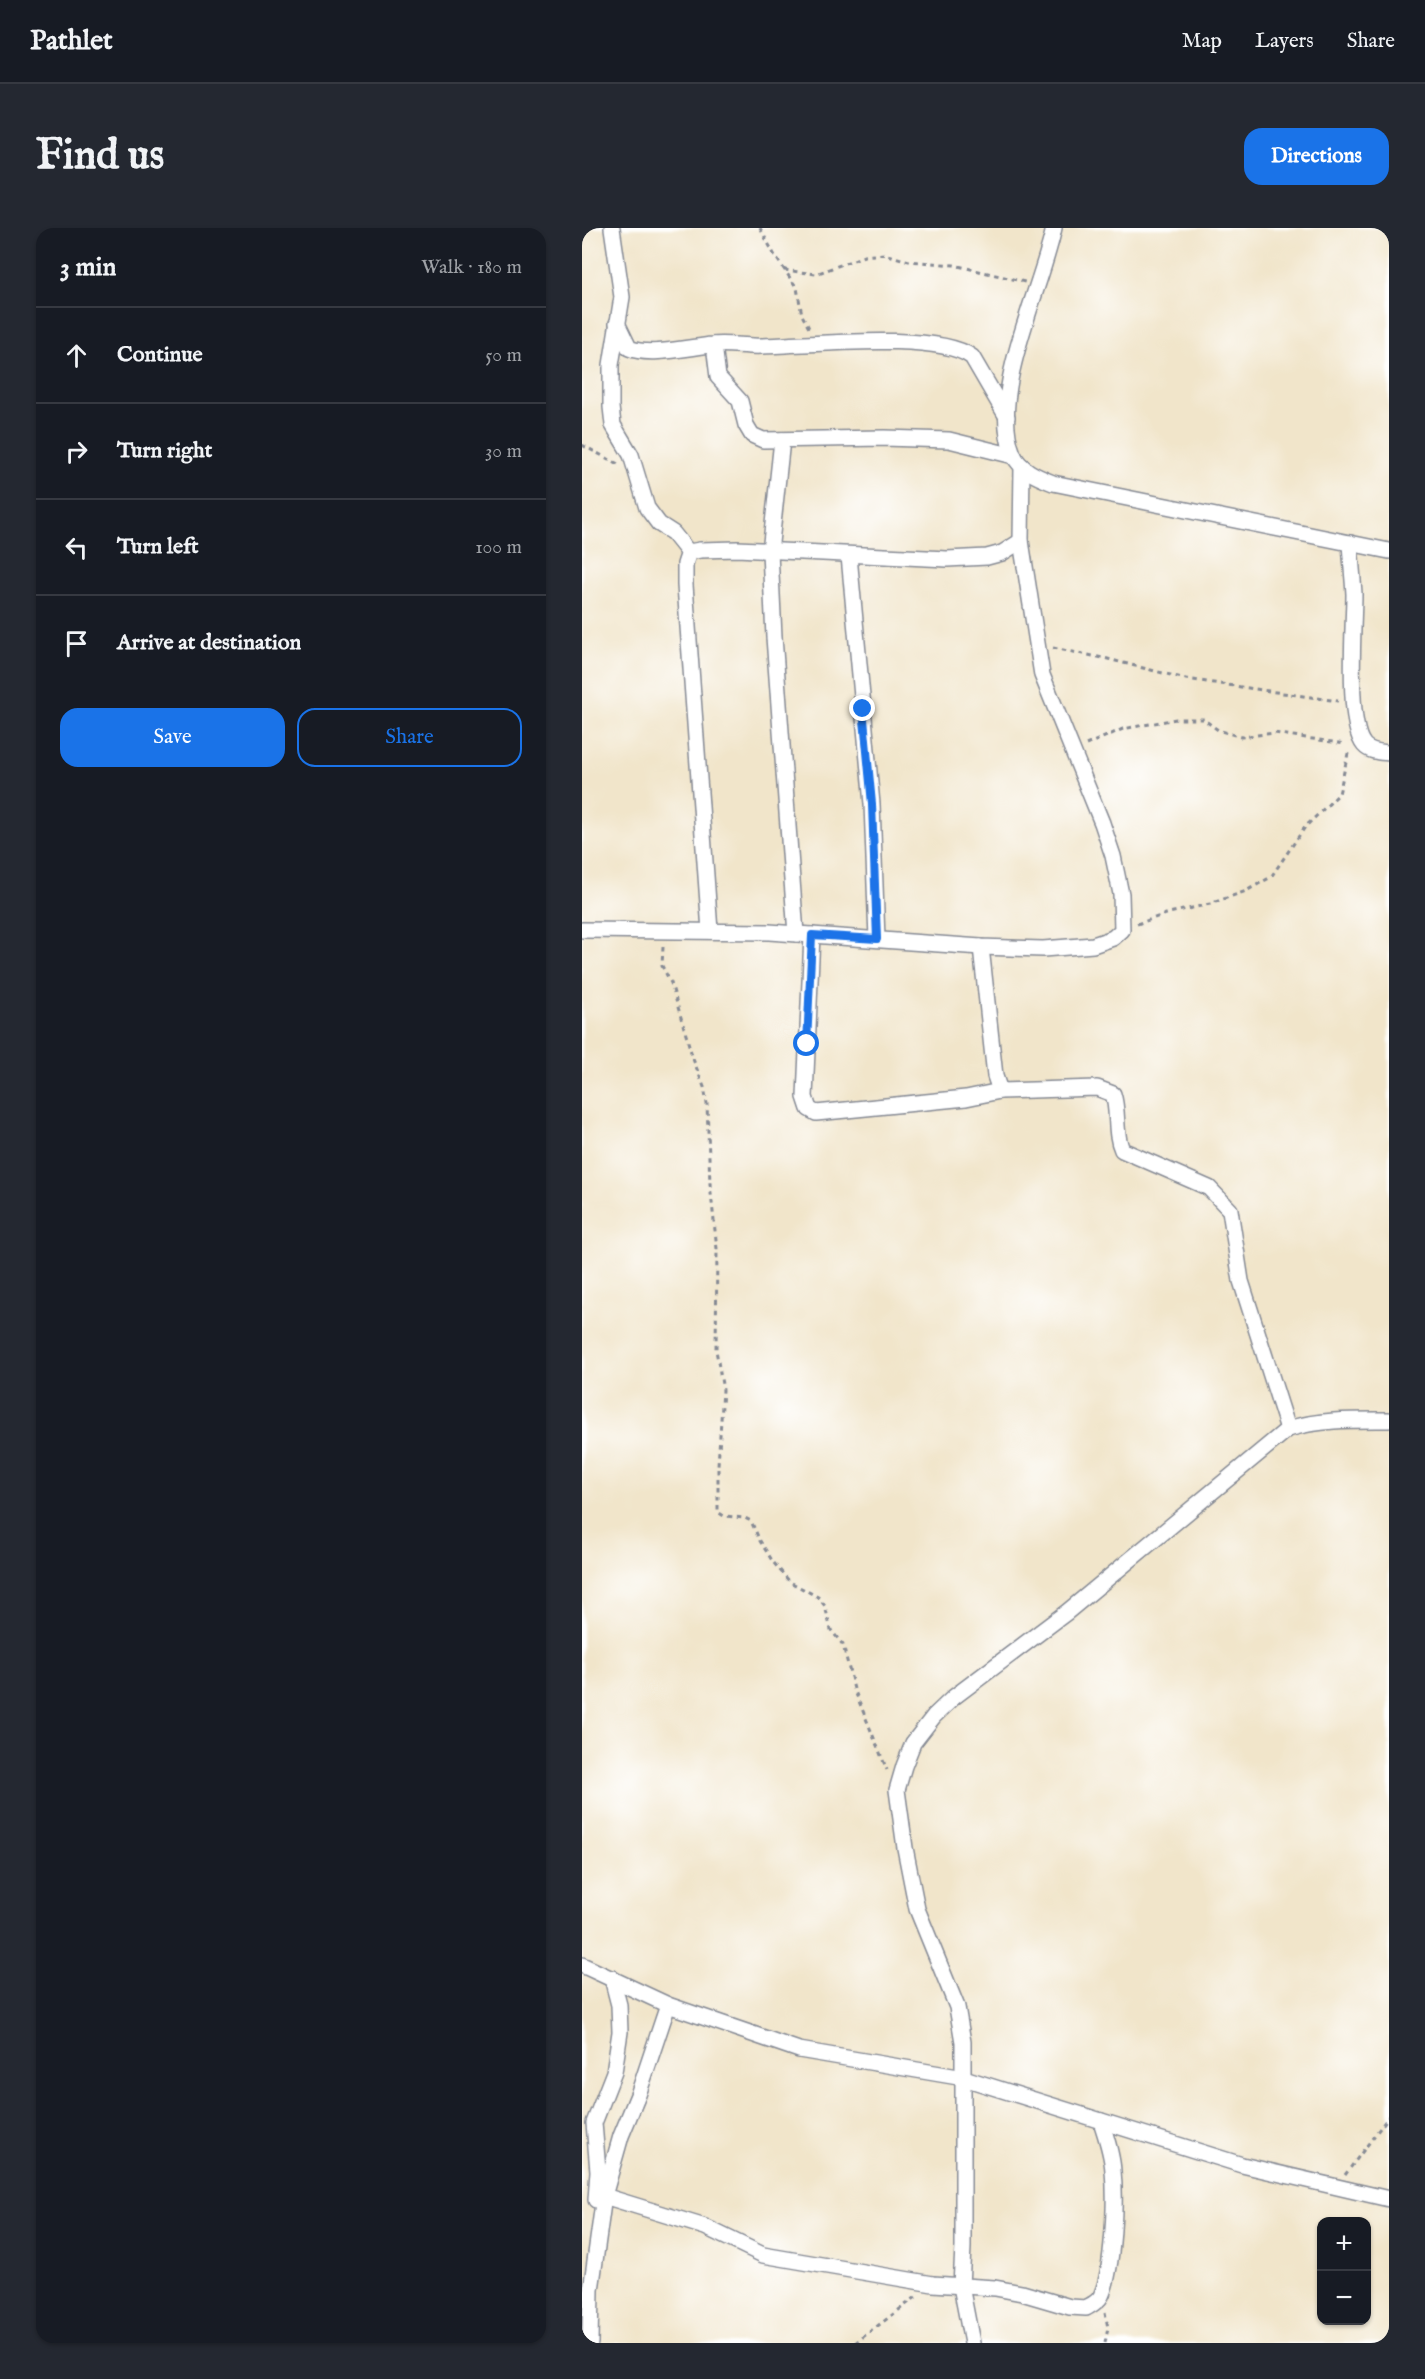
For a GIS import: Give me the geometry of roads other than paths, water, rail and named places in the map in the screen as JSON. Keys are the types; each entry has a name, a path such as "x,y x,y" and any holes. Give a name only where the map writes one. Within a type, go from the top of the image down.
{"street":[{"path":"612,228 622,297 611,365 612,414 615,429 631,455 644,501 654,519 672,532 689,553"},
{"path":"1007,417 1011,372 1049,252 1054,228"},
{"path":"582,930 804,934 1043,949 1093,945 1113,938 1122,930 1121,894 1113,856 1102,823 1042,675 1021,541 1018,461 1007,417 979,368 965,352 944,345 901,343 760,347 714,345 687,349 634,350 628,346 617,323"},
{"path":"714,345 718,377 740,401 746,425 752,435 763,440 884,438 949,440 1018,461 1037,477 1053,483 1389,551"},
{"path":"782,440 770,552 774,637 804,934 805,1097 809,1109 816,1113 966,1098 1000,1091 1097,1088 1113,1094 1117,1106 1118,1143 1122,1150 1209,1188 1230,1210 1241,1281 1288,1429"},
{"path":"689,553 700,550 737,549 947,559 1002,554 1021,541"},
{"path":"1350,543 1354,592 1353,703 1358,735 1371,751 1389,753"},
{"path":"689,553 685,564 685,585 710,931"},
{"path":"849,556 872,804 877,939"},
{"path":"981,946 996,1076 1000,1091"},
{"path":"972,2343 961,2286 963,2042 957,2007 917,1909 897,1790 913,1743 934,1716 954,1697 1067,1612 1288,1429 1332,1420 1389,1420"},
{"path":"582,1965 668,2005 799,2050 964,2078 1204,2154 1335,2188 1389,2199"},
{"path":"590,2343 589,2250 598,2171 594,2123 614,2072 620,2032 619,2005 612,1978"},
{"path":"591,2290 604,2196 621,2136 638,2095 668,2005"},
{"path":"604,2196 705,2227 763,2255 933,2284 1022,2293 1070,2307 1086,2308 1100,2299 1107,2277 1111,2251 1113,2171 1110,2150 1101,2121"}]}
